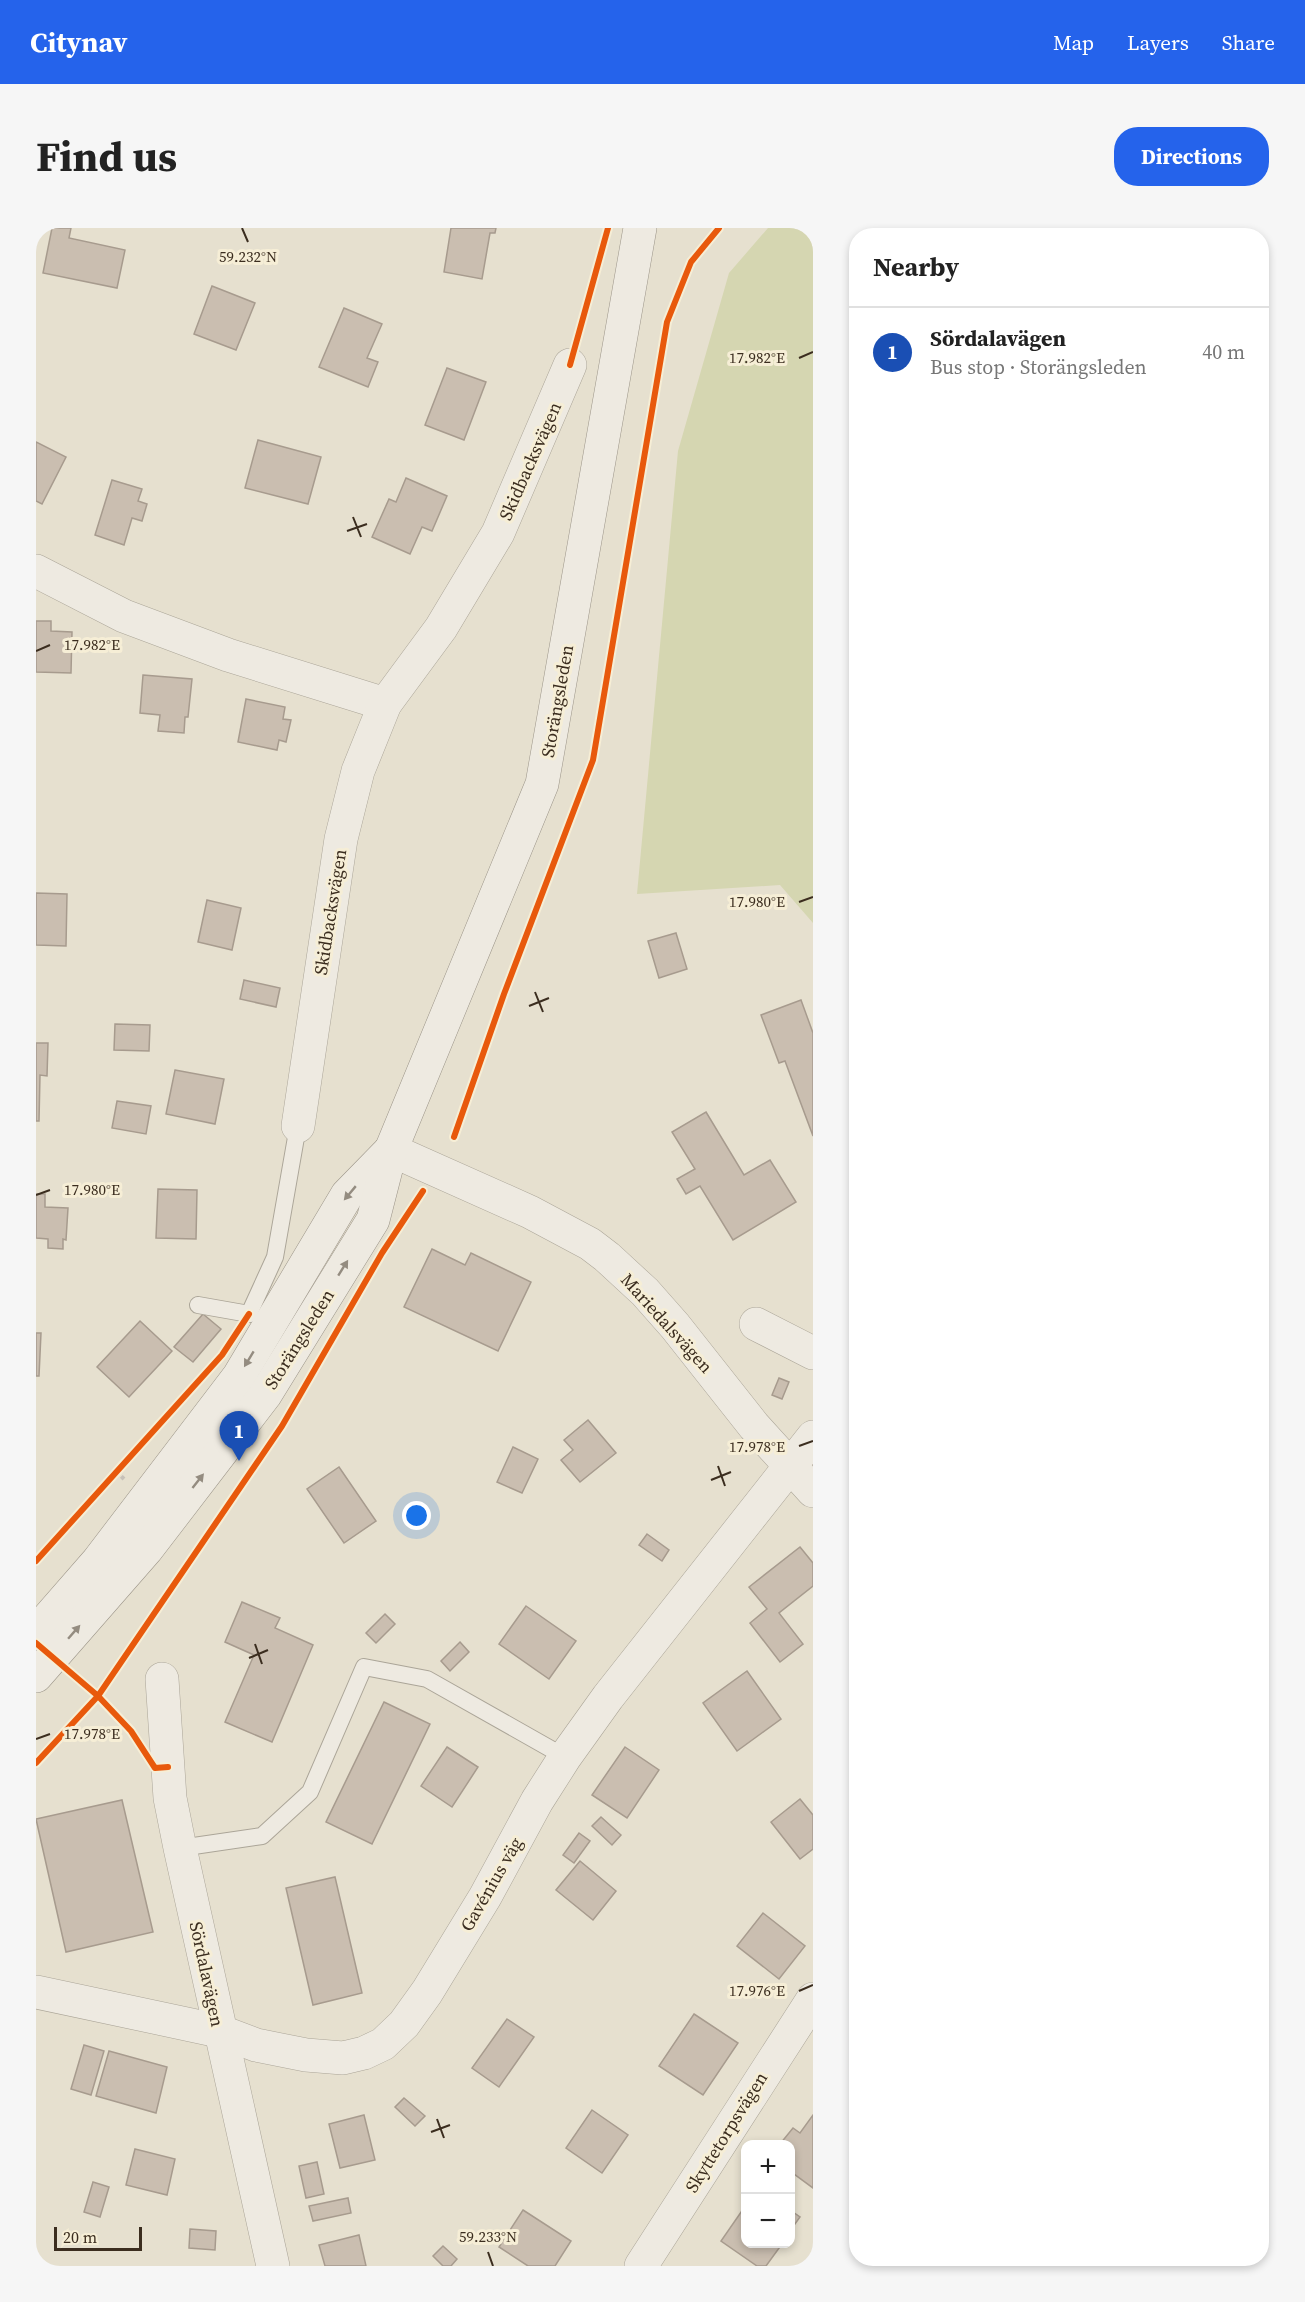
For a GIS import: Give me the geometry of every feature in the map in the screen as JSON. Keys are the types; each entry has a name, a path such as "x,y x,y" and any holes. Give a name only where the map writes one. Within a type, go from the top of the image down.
{"street":[{"name":"Storängsleden","path":"36,1676 147,1549 265,1395 373,1220 391,1150 542,784 640,228"},
{"name":"Skidbacksvägen","path":"298,1126 341,839 358,771 385,704 441,628 498,533 570,366"},
{"path":"36,571 124,616 228,655 385,704"},
{"name":"Storängsleden","path":"36,1632 98,1560 239,1376 347,1195 391,1150"},
{"name":"Mariedalsvägen","path":"391,1150 530,1212 590,1244 607,1257 645,1292 675,1326 754,1426 813,1491"},
{"path":"756,1324 813,1353"},
{"name":"Gavénius väg","path":"36,1992 219,2031 256,2045 334,2057 364,2053 383,2044 404,2024 427,1992 485,1897 537,1801 565,1757 608,1697 813,1437"},
{"name":"Sördalavägen","path":"162,1678 170,1798 219,2031 273,2266"},
{"name":"Skyttetorpsvägen","path":"641,2266 813,1999"}],"lane":[{"path":"198,1305 249,1314 275,1257 298,1126"},
{"path":"180,1848 262,1836 310,1792 364,1667 427,1679 565,1757"}],"path":[{"path":"108,1480 123,1463"}],"green space":[{"path":"768,228 813,228 813,923 780,885 637,894 678,451 729,273"}],"building":[{"path":"52,228 71,228 69,238 125,250 117,288 43,273"},
{"path":"451,228 496,228 495,233 490,233 482,279 444,272"},
{"path":"212,286 255,303 236,350 194,334"},
{"path":"344,308 382,324 367,358 378,362 368,387 319,367"},
{"path":"447,368 486,382 464,440 425,425"},
{"path":"258,440 321,457 308,504 245,488"},
{"path":"36,442 66,457 42,504 36,501"},
{"path":"406,478 447,496 432,531 422,527 410,554 372,537 389,499 396,502"},
{"path":"112,480 142,489 138,501 147,504 142,521 132,518 124,545 95,535"},
{"path":"36,621 51,621 51,631 72,632 71,673 36,672"},
{"path":"143,675 192,679 184,733 158,731 160,715 140,713"},
{"path":"246,699 285,707 283,719 291,720 286,742 279,740 277,750 238,742"},
{"path":"36,893 67,894 66,946 36,945"},
{"path":"207,900 241,908 232,950 198,942"},
{"path":"676,933 687,969 659,978 648,941"},
{"path":"244,980 280,988 276,1007 240,999"},
{"path":"801,1000 813,1033 813,1136 785,1061 779,1063 761,1015"},
{"path":"115,1024 150,1025 149,1051 114,1050"},
{"path":"36,1043 48,1043 47,1076 40,1075 39,1121 36,1121"},
{"path":"175,1070 224,1079 215,1124 166,1114"},
{"path":"117,1101 151,1106 146,1134 112,1128"},
{"path":"706,1112 744,1175 770,1160 796,1202 733,1240 700,1186 686,1194 677,1179 695,1169 672,1132"},
{"path":"158,1189 197,1190 196,1239 156,1238"},
{"path":"36,1194 45,1194 45,1207 68,1208 66,1240 63,1239 63,1249 48,1248 48,1239 36,1238"},
{"path":"432,1249 465,1265 471,1253 531,1282 498,1351 404,1307"},
{"path":"203,1314 221,1329 193,1362 174,1347"},
{"path":"140,1321 172,1351 129,1397 97,1367"},
{"path":"36,1333 41,1333 39,1376 36,1376"},
{"path":"779,1378 789,1382 782,1399 772,1395"},
{"path":"588,1420 616,1453 580,1482 561,1460 573,1450 564,1440"},
{"path":"513,1447 538,1459 522,1493 497,1482"},
{"path":"339,1467 376,1521 344,1543 307,1489"},
{"path":"647,1534 669,1550 662,1561 639,1545"},
{"path":"800,1547 813,1563 813,1586 779,1613 803,1644 780,1662 750,1623 767,1609 749,1587"},
{"path":"242,1602 280,1618 275,1628 313,1645 272,1742 225,1722 254,1655 225,1642"},
{"path":"526,1606 576,1641 549,1679 499,1644"},
{"path":"385,1614 395,1624 376,1643 366,1633"},
{"path":"460,1642 469,1652 450,1671 441,1661"},
{"path":"747,1671 781,1719 737,1751 703,1703"},
{"path":"384,1702 430,1724 372,1844 326,1822"},
{"path":"447,1747 478,1767 452,1807 421,1786"},
{"path":"625,1747 659,1770 627,1818 592,1795"},
{"path":"800,1799 813,1815 813,1849 800,1859 771,1822"},
{"path":"122,1800 153,1932 66,1952 36,1819"},
{"path":"601,1817 621,1835 612,1845 592,1826"},
{"path":"579,1833 590,1841 574,1863 563,1855"},
{"path":"580,1861 616,1891 593,1920 556,1890"},
{"path":"335,1877 362,1993 313,2005 286,1888"},
{"path":"763,1913 805,1946 779,1979 737,1946"},
{"path":"694,2014 738,2043 703,2095 659,2066"},
{"path":"507,2019 534,2037 499,2087 472,2068"},
{"path":"84,2045 104,2051 91,2095 71,2089"},
{"path":"109,2051 167,2067 156,2113 96,2096"},
{"path":"404,2098 425,2116 415,2126 395,2107"},
{"path":"592,2110 628,2135 602,2173 566,2148"},
{"path":"364,2115 375,2160 340,2168 329,2124"},
{"path":"813,2115 813,2188 795,2175 795,2140 783,2140 793,2128 800,2133"},
{"path":"135,2149 175,2159 167,2195 126,2185"},
{"path":"317,2162 324,2194 306,2198 299,2166"},
{"path":"93,2182 109,2187 100,2217 84,2212"},
{"path":"348,2198 351,2213 313,2221 309,2206"},
{"path":"523,2210 571,2241 555,2266 528,2266 499,2247"},
{"path":"741,2212 741,2248 779,2248 766,2266 757,2266 721,2241"},
{"path":"795,2214 800,2217 795,2224"},
{"path":"190,2229 216,2231 215,2250 189,2248"},
{"path":"359,2235 366,2266 325,2266 319,2245"},
{"path":"443,2246 457,2259 451,2266 443,2266 433,2256"}],"cycle path":[{"path":"570,365 608,228"},
{"path":"454,1137 504,994 593,760 667,322 691,262 719,228"},
{"path":"36,1643 98,1696 282,1426 382,1253 423,1191"},
{"path":"36,1561 222,1355 249,1314"},
{"path":"36,1763 98,1696 131,1731 155,1768 168,1767"}],"place":[{"name":"Sördalavägen","path":"239,1461"}]}
